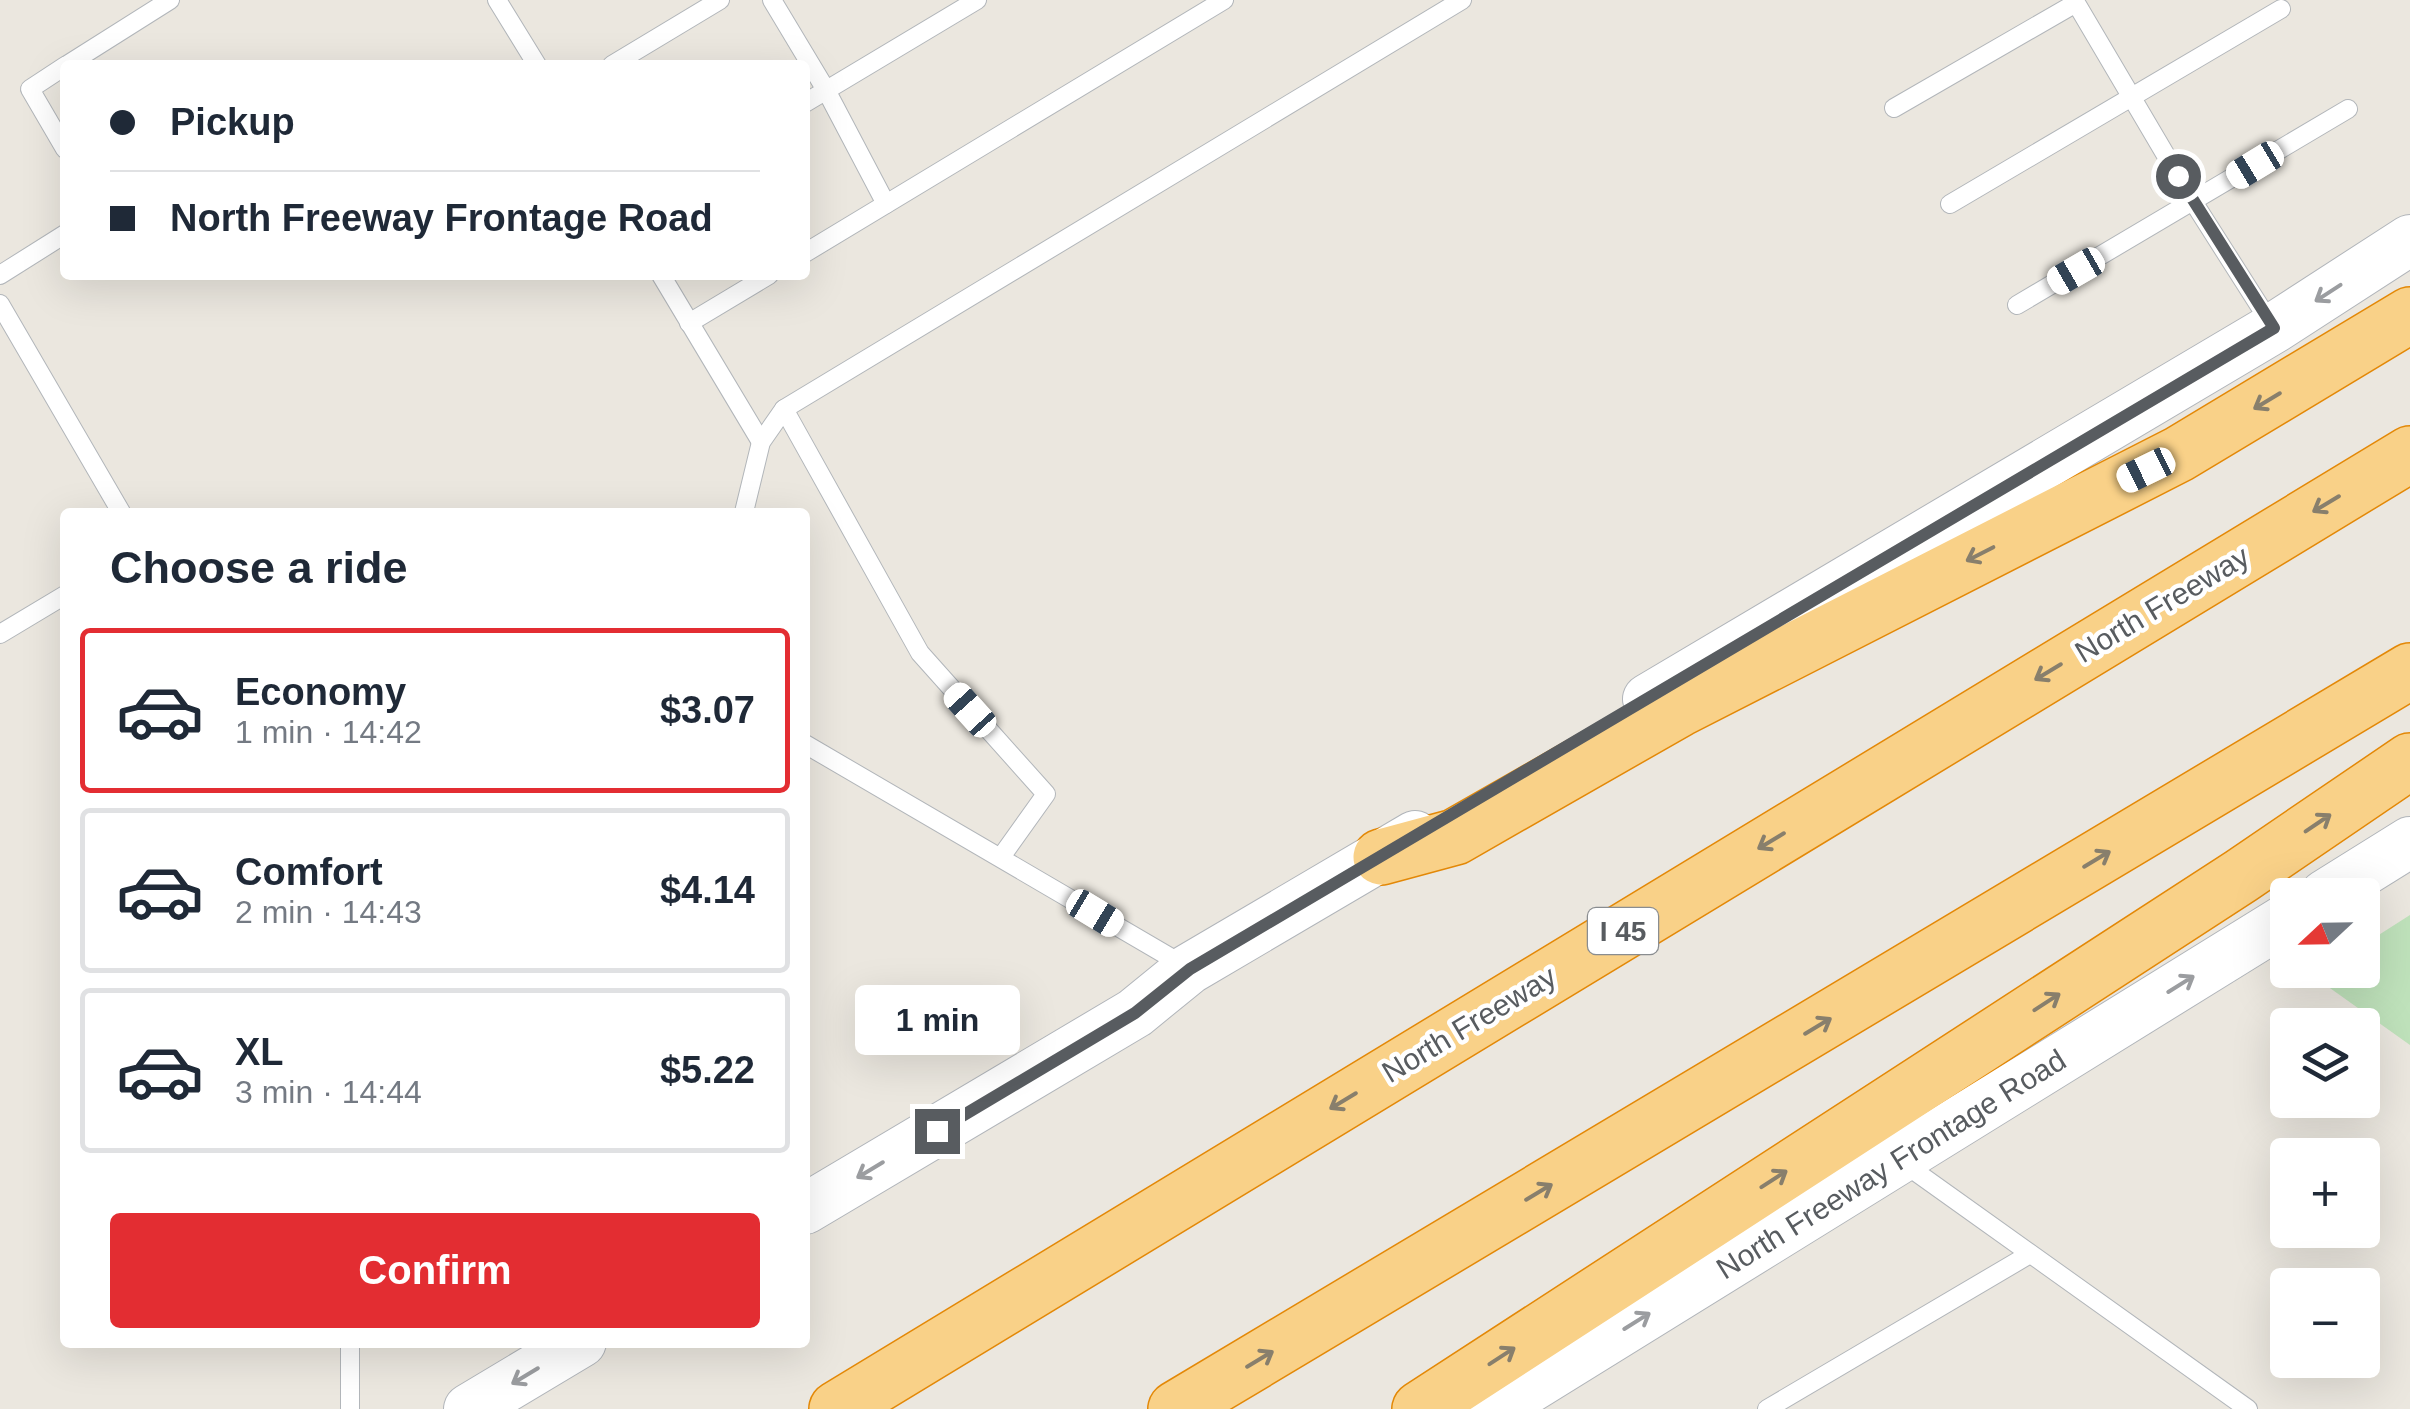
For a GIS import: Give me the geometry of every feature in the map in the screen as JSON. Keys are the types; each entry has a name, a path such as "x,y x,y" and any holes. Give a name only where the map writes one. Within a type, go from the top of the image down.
{"highway":[{"path":"1381,857 1455,837 1679,709 2179,454 2410,315"},
{"name":"North Freeway","path":"837,1409 2410,454"},
{"path":"1176,1409 2410,671"},
{"path":"1420,1409 2241,876 2410,761"}],"main road":[{"path":"810,1206 1135,1013 1190,969 2274,328 2410,240"},
{"path":"2352,878 2410,842"},
{"name":"North Freeway Frontage Road","path":"1494,1409 2270,929"},
{"path":"469,1409 571,1348"}],"lane":[{"path":"75,60 170,0"},
{"path":"498,0 533,60"},
{"path":"620,60 720,0"},
{"path":"772,0 808,60"},
{"path":"810,99 977,0"},
{"path":"810,250 1224,0"},
{"path":"745,508 760,442 784,409 1462,0"},
{"path":"1894,108 2079,2 2194,202 2274,328"},
{"path":"1950,204 2281,9"},
{"path":"810,63 886,204"},
{"path":"60,70 30,89 60,140"},
{"path":"2018,305 2348,109"},
{"path":"0,276 60,237"},
{"path":"664,280 760,442"},
{"path":"689,323 760,280"},
{"path":"0,304 119,508"},
{"path":"784,409 920,653 1046,794 1000,857"},
{"path":"0,634 60,598"},
{"path":"810,747 1190,969"},
{"path":"1899,1160 2248,1409"},
{"path":"1767,1409 2030,1254"},
{"path":"350,1348 350,1409"}],"green space":[{"path":"2410,915 2410,1045 2380,1024 2380,1008 2358,1008 2330,988 2380,988 2380,934"}],"route":[{"path":"937,1131 1135,1013 1190,969 2274,328 2178,176"}]}
